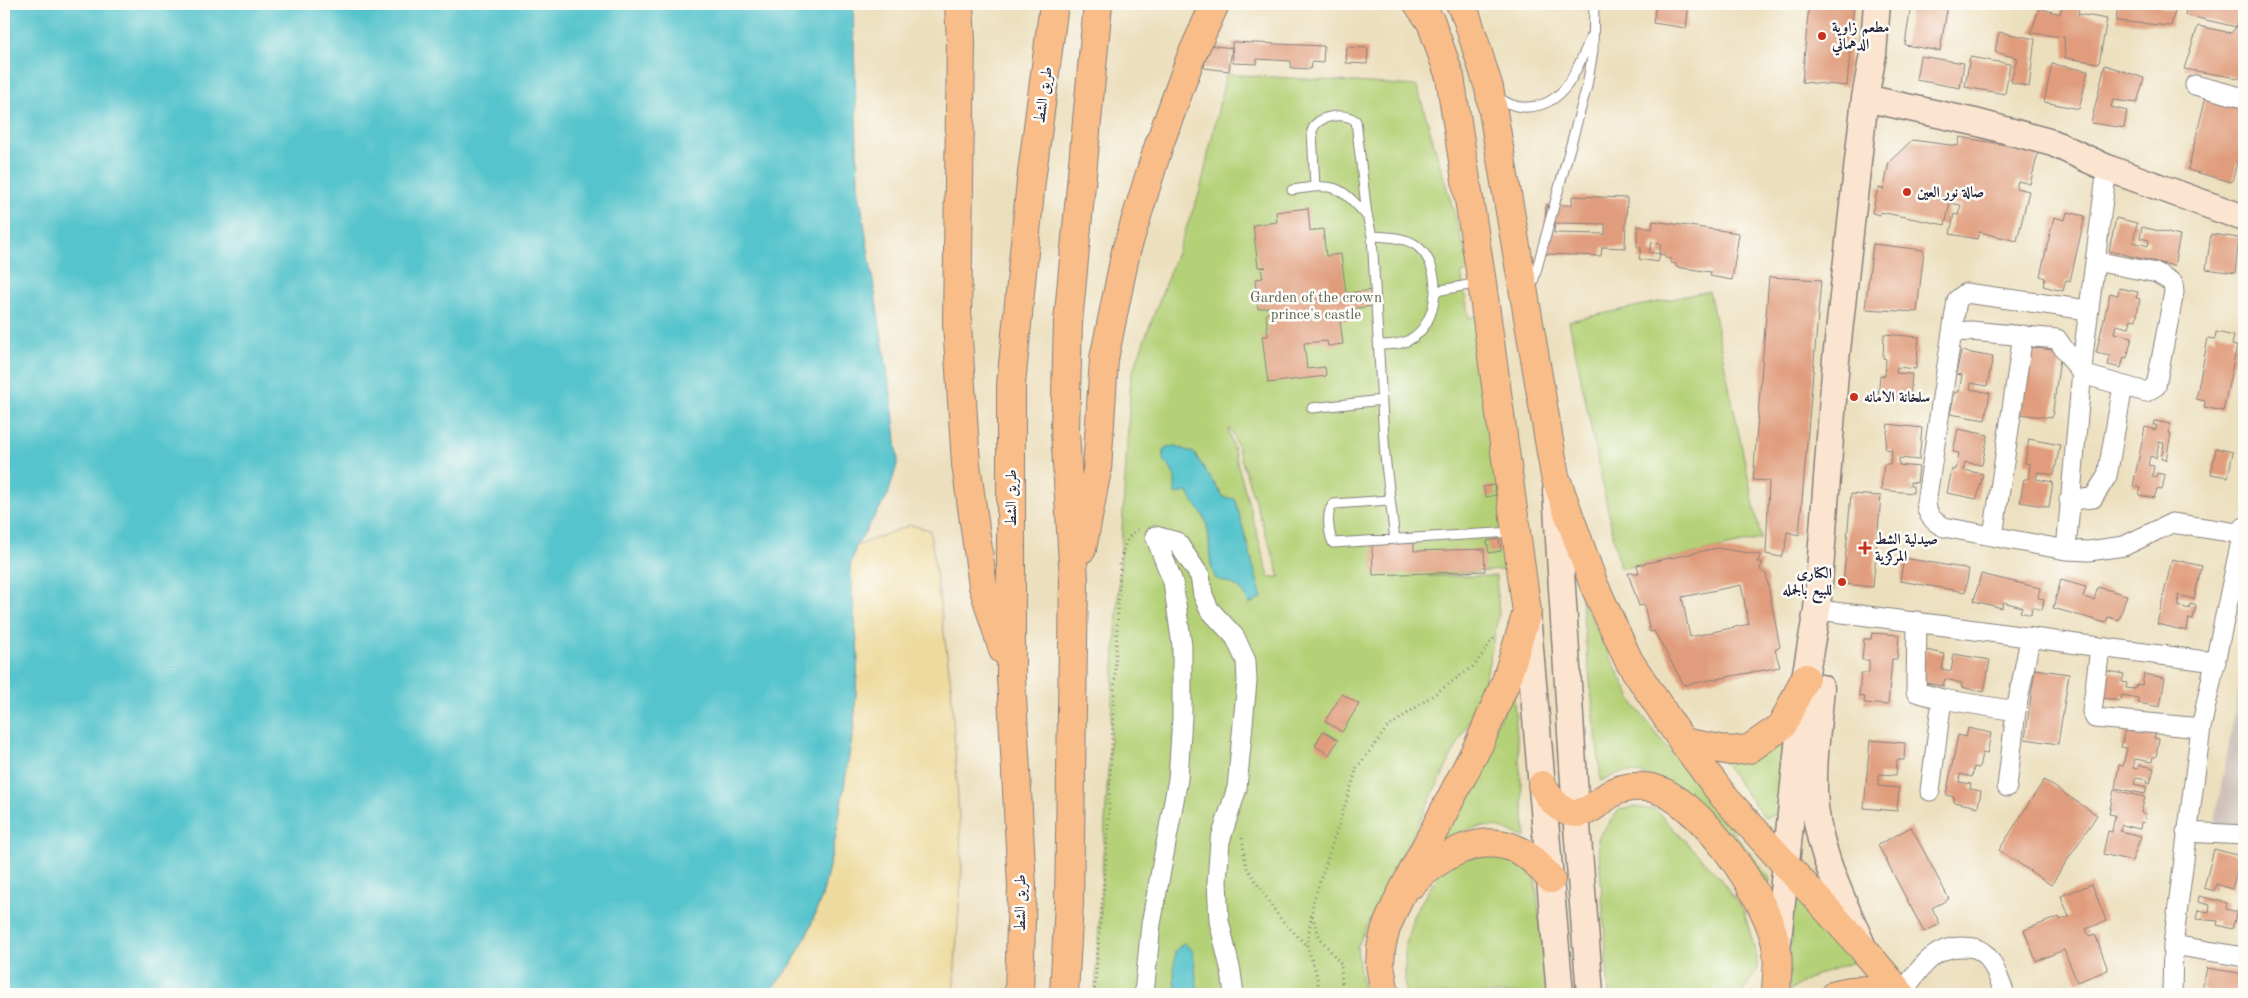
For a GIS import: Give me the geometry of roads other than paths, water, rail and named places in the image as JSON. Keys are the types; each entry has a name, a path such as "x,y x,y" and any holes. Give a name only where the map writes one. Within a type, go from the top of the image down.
{"main road":[{"path":"959,4 961,41 957,323 966,464 983,586 1011,677"},
{"name":"طريق الشط","path":"1019,994 1022,886 1011,677 1011,385 1031,180 1054,4"},
{"path":"1064,994 1069,903 1074,580 1065,431 1068,323 1098,4"},
{"path":"1074,580 1087,528 1097,470 1104,359 1126,251 1159,145 1191,57 1215,4"},
{"path":"1385,994 1380,965 1381,948 1398,900 1480,742 1506,681 1527,612 1482,283 1450,78 1431,22 1418,4"},
{"path":"1460,4 1468,18 1489,88 1555,476 1594,585 1629,661 1683,742 1725,798 1864,950 1900,994"},
{"path":"1683,742 1731,751 1749,749 1782,726 1805,678"},
{"path":"1542,785 1546,793 1559,806 1576,813 1588,810 1609,795 1634,787 1647,787 1671,795 1707,829 1738,865 1762,907 1777,952 1776,994"},
{"path":"1398,900 1422,873 1447,855 1478,844 1496,844 1516,849 1532,860 1551,879"},
{"path":"1836,994 1850,990 1876,990 1900,994"}],"street":[{"path":"1777,952 1784,864 1805,678 1817,610 1836,359 1865,98 1873,54 1877,4"},
{"path":"2195,85 2244,98"},
{"path":"1865,98 1979,123 2053,143 2107,168 2244,218"},
{"path":"2066,550 2069,500 2088,310 2107,168"},
{"path":"1952,332 1971,330 2057,340 2082,374 2146,392 2156,386 2174,292 2173,282 2157,272 2095,260"},
{"path":"2088,310 1966,293 1957,300 1926,511 1935,522 1944,527 2066,550 2090,551 2124,546 2172,523 2244,531 2201,728 2172,945 2172,994"},
{"path":"1993,536 2023,335"},
{"path":"2069,500 2093,498 2108,476 2123,386"},
{"path":"1555,476 1576,813 1590,994"},
{"path":"1144,994 1151,924 1178,779 1182,718 1182,646 1173,582 1155,536 1177,542 1200,576 1203,595 1209,610 1236,638 1246,661 1247,682 1237,788 1226,816 1220,840 1217,882 1218,921 1231,972 1234,994"},
{"path":"1817,610 1917,621 2030,639 2216,662"},
{"path":"1817,610 1824,640 1814,792 1819,831 1828,865 1864,950"},
{"path":"1527,612 1560,994"},
{"path":"1917,621 1916,692 1942,699 2016,711"},
{"path":"2006,787 2016,711 2030,639"},
{"path":"2100,648 2092,712 2095,718 2201,728"},
{"path":"1930,791 1942,699"},
{"path":"2186,832 2244,834"},
{"path":"2172,945 2244,957"},
{"path":"1900,994 1932,956 1956,947 1972,947 1981,950 1988,958 2005,994"}],"lane":[{"path":"1527,303 1587,86 1594,32 1594,4"},
{"path":"1489,88 1499,98 1511,105 1525,108 1552,102 1563,93 1571,82 1594,32"},
{"path":"1316,186 1312,131 1314,124 1319,119 1350,117 1356,122 1367,215 1372,236 1382,400 1395,540"},
{"path":"1292,190 1316,186 1337,188 1346,193 1367,215"},
{"path":"1372,236 1399,239 1418,246 1429,263 1436,291 1434,303 1419,332 1409,340 1379,345"},
{"path":"1436,291 1482,283"},
{"path":"1312,408 1382,400"},
{"path":"1390,500 1334,504 1328,513 1331,538 1336,545 1516,532"}],"water":[{"path":"4,4 853,4 858,185 892,402 898,461 888,495 856,546 850,567 858,655 854,725 836,836 822,896 809,930 791,965 768,994 4,994"},
{"path":"1175,446 1194,453 1223,497 1235,499 1262,598 1249,604 1244,593 1227,582 1216,579 1211,565 1208,529 1204,517 1188,492 1175,494 1174,475 1163,460 1166,447"},
{"path":"1184,943 1193,951 1198,994 1180,994 1174,981 1175,951"}],"place":[{"name":"مطعم زاوية الدهماني","path":"1822,36"},
{"name":"صالة نور العين","path":"1907,192"},
{"name":"سلخانة الامانه","path":"1854,397"},
{"name":"صيدلية الشط المركزية","path":"1865,548"},
{"name":"الكناري للبيع بالجمله","path":"1842,582"}],"park label":[{"name":"Garden of the crown prince's castle","path":"1316,306"}]}
